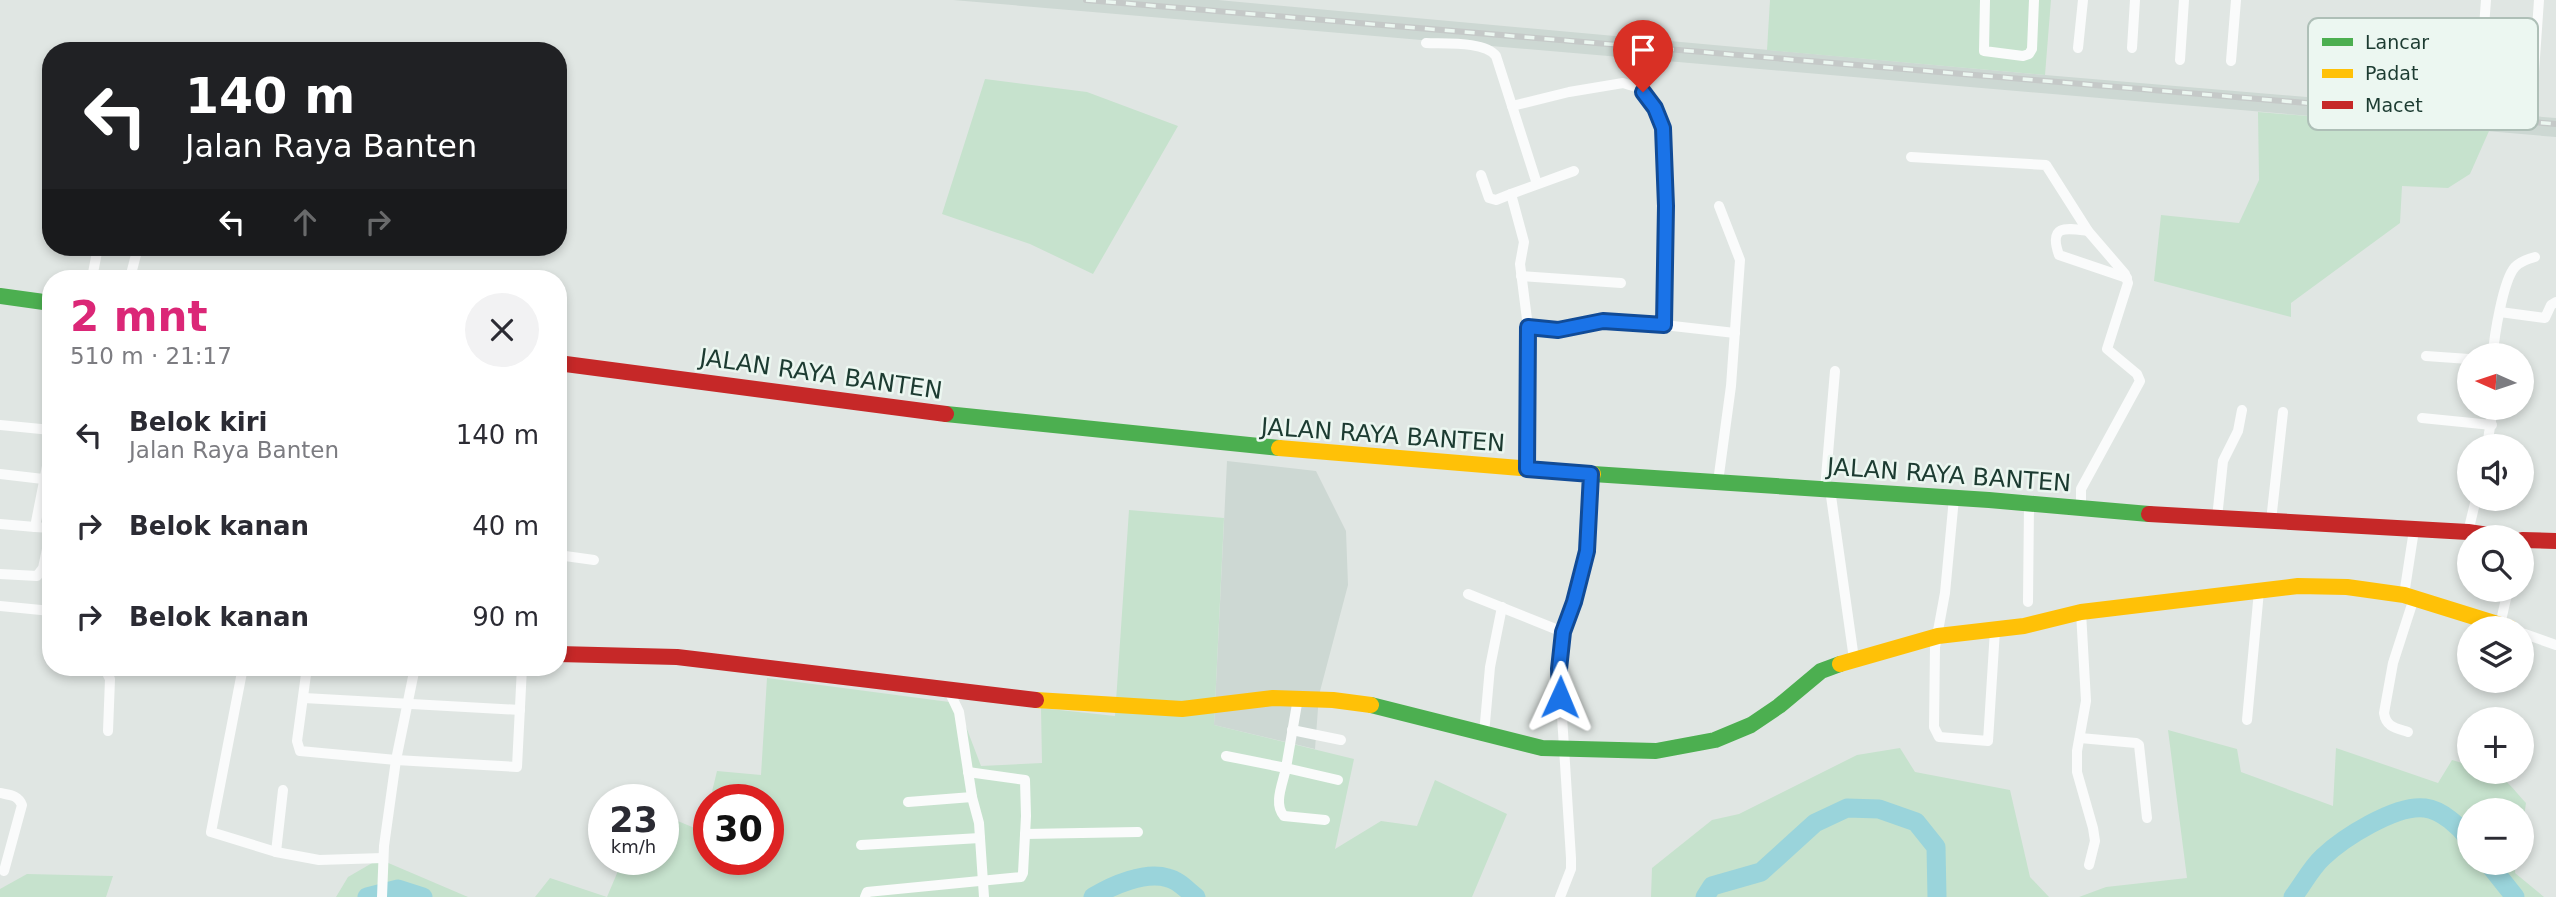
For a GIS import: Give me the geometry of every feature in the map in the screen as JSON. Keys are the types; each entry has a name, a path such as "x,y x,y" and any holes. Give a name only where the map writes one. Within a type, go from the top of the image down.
{"main road":[{"path":"0,296 42,302"},
{"name":"JALAN RAYA BANTEN","path":"567,364 1067,429 1252,447 1591,474 2457,532"},
{"path":"2534,540 2556,541"},
{"path":"567,654 677,657 1084,704 1182,709 1298,698 1333,699 1382,707 1528,746 1656,751 1715,740 1751,725 1821,671 1854,659 1938,636 2024,626 2081,612 2298,586 2347,587 2409,596 2473,616"}],"street":[{"path":"1985,0 1984,51 2023,56 2029,54 2032,49 2034,0"},
{"path":"2078,48 2082,0"},
{"path":"2132,48 2135,0"},
{"path":"2180,60 2184,0"},
{"path":"2231,61 2236,0"},
{"path":"2485,18 2486,0"},
{"path":"2538,18 2539,0"},
{"path":"1426,43 1483,47 1496,56 1536,184"},
{"path":"1513,106 1569,92 1623,83 1643,92 1655,108 1663,128 1666,159 1664,325"},
{"path":"1911,157 2046,165 2088,231 2127,278 2128,283 2107,349 2137,374 2140,381 2081,489 2081,508"},
{"path":"1481,175 1489,198 1496,200 1574,171"},
{"path":"1511,194 1524,242 1521,276 1528,327 1527,469"},
{"path":"1718,482 1731,386 1740,260 1719,206"},
{"path":"2088,231 2064,228 2059,230 2059,255 2127,278"},
{"path":"2494,343 2507,278 2523,261 2535,257"},
{"path":"1521,276 1621,283"},
{"path":"2500,312 2540,318 2548,316 2551,305 2556,302"},
{"path":"1528,327 1558,330 1603,321 1735,333"},
{"path":"2426,356 2457,358"},
{"path":"1835,371 1828,489 1854,659"},
{"path":"2217,518 2223,461 2238,431 2242,410"},
{"path":"2271,521 2283,412"},
{"path":"2422,418 2492,425"},
{"path":"2490,434 2492,420"},
{"path":"0,425 42,429"},
{"path":"0,474 42,479"},
{"path":"1560,897 1571,869 1559,669 1563,632 1587,551 1591,474"},
{"path":"35,527 42,485"},
{"path":"1954,498 1945,593 1935,647 1934,727 1937,736 1983,743 1988,741 1995,630"},
{"path":"2028,603 2029,504"},
{"path":"0,524 42,528"},
{"path":"2408,732 2390,726 2385,721 2384,713 2409,596 2414,530"},
{"path":"567,556 594,560"},
{"path":"0,574 37,576 42,569"},
{"path":"2247,720 2259,591"},
{"path":"1468,594 1563,632"},
{"path":"0,606 42,610"},
{"path":"1484,734 1490,667 1502,607"},
{"path":"2081,612 2086,701 2077,751 2077,772 2095,841 2089,865"},
{"path":"2534,637 2556,645"},
{"path":"108,676 108,731"},
{"path":"241,676 210,829 215,834 276,852 319,860 383,861"},
{"path":"306,676 297,741 300,751 517,767 522,676"},
{"path":"382,897 383,861 396,760 414,676"},
{"path":"948,690 953,695 959,712 980,838 984,897"},
{"path":"304,698 520,710"},
{"path":"1298,698 1280,811 1284,816 1325,820"},
{"path":"1292,730 1341,740"},
{"path":"2080,738 2140,745 2147,818"},
{"path":"1226,756 1338,780"},
{"path":"865,897 867,892 1021,877 1025,834 1025,780 968,772"},
{"path":"276,852 283,790"},
{"path":"0,793 15,796 20,799 22,805 4,870"},
{"path":"908,802 972,797"},
{"path":"1025,834 1138,832"},
{"path":"861,845 980,838"}],"shaded area":[{"path":"953,0 1218,0 2308,97 2308,116"},
{"path":"2538,116 2556,118 2556,137 2474,130 2538,130"},
{"path":"1227,461 1316,471 1346,531 1348,585 1319,695 1315,749 1214,725"}],"green space":[{"path":"1770,0 2051,0 2045,75 1767,50"},
{"path":"985,79 1087,92 1178,126 1093,274 1030,244 942,214"},
{"path":"2258,112 2308,116 2308,130 2489,131 2470,174 2448,188 2402,186 2400,223 2291,303 2291,317 2154,281 2161,215 2239,223 2259,180"},
{"path":"1129,510 1224,518 1214,725 1354,759 1335,849 1381,821 1417,826 1435,780 1507,814 1472,897 607,897 616,875 679,875 679,822 693,827 693,875 784,875 784,784 714,784 717,771 761,775 767,678 957,703 981,766 1042,763 1041,708 1115,716"},
{"path":"2168,730 2237,749 2241,772 2333,806 2336,748 2438,783 2452,760 2457,761 2457,784 2509,784 2522,798 2457,798 2457,875 2517,875 2544,897 2079,897 2106,887 2187,878"},
{"path":"1900,748 1915,772 2010,790 2030,877 2049,897 1651,897 1652,868 1712,820 1739,814 1857,755"},
{"path":"379,859 468,897 336,897 348,877"},
{"path":"27,874 113,876 106,897 0,897 0,889"},
{"path":"550,878 607,897 535,897"}],"waterway":[{"path":"1705,897 1712,886 1761,872 1815,823 1847,808 1879,809 1916,822 1936,847 1937,897"},
{"path":"2293,897 2315,866 2332,849 2356,832 2385,817 2413,808 2425,808 2438,812 2457,826"},
{"path":"2498,875 2515,897"},
{"path":"1093,897 1129,880 1149,876 1175,881 1196,897"},
{"path":"367,897 398,889 423,897"}],"railway":[{"path":"1086,0 2308,103"},
{"path":"2538,122 2556,124"}],"traffic: fast":[{"path":"0,296 42,302"},
{"path":"946,414 1279,448"},
{"path":"1593,474 1989,500 2149,514"},
{"path":"1371,705 1542,748 1656,751 1715,740 1751,725 1821,671 1840,664"}],"traffic: slow":[{"path":"1279,448 1593,474"},
{"path":"1840,664 1938,636 2024,626 2081,612 2298,586 2347,587 2404,595 2471,616"},
{"path":"1036,700 1182,709 1273,698 1333,700 1371,705"}],"traffic: jam":[{"path":"567,364 946,414"},
{"path":"2149,514 2457,531"},
{"path":"2534,540 2556,541"},
{"path":"567,654 677,657 1036,700"}],"route":[{"path":"1560,697 1559,669 1563,632 1574,602 1589,538 1591,474 1527,469 1528,327 1558,330 1597,321 1664,325 1666,159 1663,128 1655,108 1643,92"}]}
